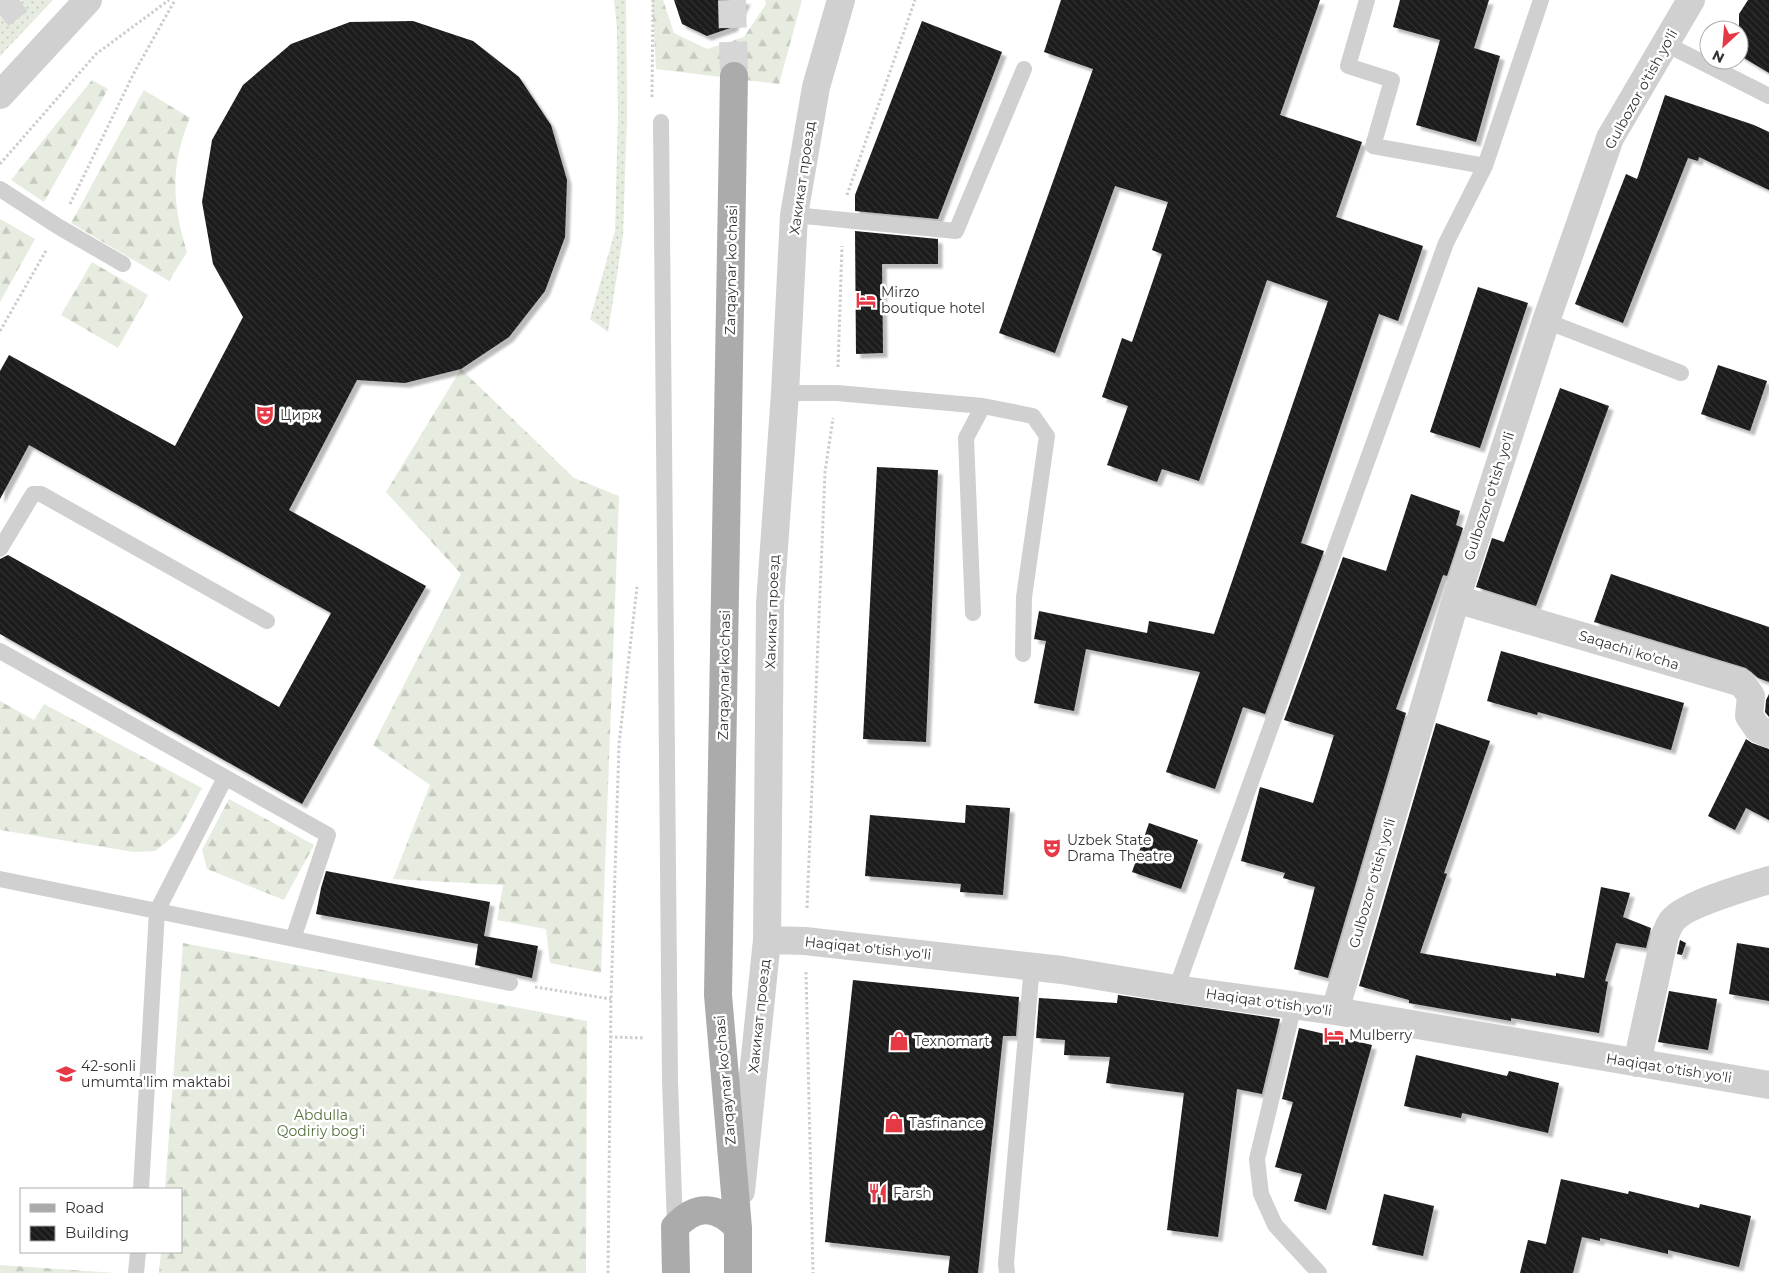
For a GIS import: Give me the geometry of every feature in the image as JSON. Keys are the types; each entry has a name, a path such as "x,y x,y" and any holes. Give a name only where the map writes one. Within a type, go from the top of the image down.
{"main road":[{"name":"Zarqaynar ko'chasi","path":"734,76 718,995 738,1228 738,1273"},
{"path":"676,1273 676,1227 689,1215 706,1209 724,1215 738,1228"}],"street":[{"path":"0,95 88,0"},
{"name":"Хакикат проезд","path":"738,1228 767,940 770,604 786,393 794,215 816,87 841,0"},
{"name":"Gulbozor o'tish yo'li","path":"1335,1010 1456,599 1546,321 1610,138 1692,0"},
{"name":"Saqachi ko'cha","path":"1456,599 1742,683 1751,696 1749,716 1758,729 1769,734"},
{"path":"1637,1063 1666,935 1671,921 1683,910 1769,880"},
{"name":"Haqiqat o'tish yo'li","path":"767,940 805,941 1062,970 1335,1010 1769,1085"}],"lane":[{"path":"1367,0 1348,66 1392,80 1372,146 1484,166"},
{"path":"1176,988 1446,243 1484,166 1541,0"},
{"path":"1666,44 1769,96"},
{"path":"794,215 956,231 1024,69"},
{"path":"661,122 670,1080 676,1227"},
{"path":"0,190 59,228 123,264"},
{"path":"1546,321 1681,373"},
{"path":"786,393 837,393 983,406 1033,416 1047,436 1024,597 1023,654"},
{"path":"973,613 966,438 983,406"},
{"path":"0,549 33,494 41,494 267,620"},
{"path":"0,651 328,835 293,939"},
{"path":"141,1188 157,911 225,778"},
{"path":"0,879 510,983"},
{"path":"1007,1273 1006,1263 1032,966"},
{"path":"1294,1005 1257,1159 1261,1194 1275,1225 1319,1273"},
{"path":"136,1273 138,1253"}],"path":[{"path":"0,164 96,54 170,0"},
{"path":"0,331 59,228 134,74 175,0"},
{"path":"652,107 653,0"},
{"path":"813,1273 805,941 825,472 837,393 842,220 846,199 915,0"},
{"path":"608,1273 611,999 620,744 638,579"},
{"path":"510,983 611,999"}],"green space":[{"path":"0,0 53,0 0,56"},
{"path":"614,0 626,0 627,116 623,236 608,332 590,319 615,231 618,116 617,28"},
{"path":"652,0 663,0 674,33 707,49 744,37 766,4 765,0 802,0 779,84 656,69"},
{"path":"92,80 108,89 44,202 11,180"},
{"path":"144,90 190,118 179,152 175,185 178,217 187,252 169,281 71,223"},
{"path":"0,219 35,239 0,302"},
{"path":"92,262 148,295 118,348 61,315"},
{"path":"461,369 574,478 619,496 601,973 550,963 546,929 497,920 503,885 393,879 430,785 373,745 461,574 386,492"},
{"path":"0,701 34,720 44,704 202,788 178,833 155,851 134,852 0,830"},
{"path":"229,799 314,845 284,900 207,869 202,850"},
{"name":"Abdulla Qodiriy bog'i","path":"183,943 587,1021 586,1273 159,1273 161,1253 182,1253 182,1188 165,1188"},
{"path":"0,1265 116,1273 0,1273"}],"building":[{"path":"674,0 746,0 733,27 707,36 682,24"},
{"path":"1061,0 1320,0 1280,115 1362,142 1336,217 1423,246 1398,321 1379,314 1301,543 1324,551 1265,714 1243,707 1215,789 1166,772 1200,672 1086,649 1074,711 1034,703 1046,641 1034,639 1039,611 1147,633 1149,621 1214,634 1328,301 1267,280 1199,481 1162,469 1157,482 1107,465 1128,406 1102,397 1122,338 1132,342 1162,254 1152,250 1168,202 1115,186 1055,353 999,333 1093,69 1044,52"},
{"path":"1400,0 1489,0 1474,48 1500,56 1476,142 1416,125 1440,40 1393,27"},
{"path":"1748,0 1769,0 1769,73 1749,61 1749,20 1739,20 1739,14"},
{"name":"Цирк","path":"413,21 473,41 519,77 551,125 567,180 565,237 545,291 509,337 461,369 405,383 357,380 289,510 426,586 302,804 0,634 0,559 8,555 279,707 331,613 29,445 0,499 0,371 9,355 175,446 243,317 213,264 202,202 212,140 243,85 291,44 350,22"},
{"path":"922,21 1002,52 938,219 855,211 855,195"},
{"path":"1665,95 1754,125 1769,132 1769,190 1699,157 1698,161 1688,158 1623,323 1575,304 1626,174 1637,179"},
{"path":"855,231 938,239 938,264 882,264 883,353 856,354"},
{"path":"1478,287 1528,303 1480,448 1430,432"},
{"path":"1718,365 1767,381 1750,431 1701,414"},
{"path":"1560,388 1609,406 1536,606 1476,587 1492,538 1504,542"},
{"path":"877,467 938,470 926,742 863,739"},
{"path":"1411,494 1460,511 1456,525 1463,528 1447,576 1443,575 1396,709 1406,713 1328,978 1294,969 1315,887 1283,878 1285,873 1241,861 1260,787 1313,803 1334,735 1284,720 1343,557 1386,571"},
{"path":"1611,574 1769,627 1769,682 1758,678 1746,668 1594,622"},
{"path":"1501,651 1684,703 1671,750 1538,712 1537,715 1487,701"},
{"path":"1769,694 1769,717 1765,712 1766,700"},
{"path":"1436,723 1490,741 1444,873 1447,874 1420,953 1556,976 1556,973 1584,978 1601,887 1630,893 1623,917 1651,928 1646,948 1616,943 1605,981 1608,982 1599,1033 1511,1018 1511,1021 1409,1003 1409,1000 1359,986"},
{"path":"1746,739 1769,749 1769,820 1746,808 1735,830 1708,816"},
{"path":"966,805 1010,808 1003,895 960,892 961,884 865,876 870,815 965,823"},
{"path":"1149,823 1198,840 1181,889 1132,872"},
{"path":"326,871 490,902 484,936 538,946 532,978 475,965 478,944 316,914"},
{"path":"1680,940 1686,943 1682,955 1677,954"},
{"path":"1737,943 1769,948 1769,1001 1729,994"},
{"path":"853,980 1019,997 1016,1036 1003,1036 978,1273 948,1273 950,1256 825,1242"},
{"path":"1669,991 1717,999 1708,1050 1658,1042"},
{"path":"1118,995 1280,1019 1262,1094 1237,1089 1218,1237 1167,1230 1184,1093 1106,1083 1110,1057 1064,1055 1065,1040 1036,1038 1039,998 1117,1003"},
{"path":"1299,1028 1372,1045 1326,1210 1294,1201 1302,1174 1275,1167 1293,1102 1282,1099"},
{"path":"1416,1055 1507,1076 1509,1071 1559,1083 1548,1133 1462,1113 1461,1118 1404,1106"},
{"path":"1561,1179 1628,1194 1629,1191 1699,1208 1700,1204 1751,1216 1739,1267 1668,1250 1668,1254 1600,1238 1600,1241 1582,1237 1573,1273 1520,1273 1528,1240 1546,1244"},
{"path":"1384,1194 1434,1206 1423,1256 1372,1245"}],"tunnel":[{"path":"0,15 19,0"},
{"path":"732,0 734,76"}],"place":[{"name":"Mirzo boutique hotel","path":"866,300"},
{"name":"Цирк","path":"265,415"},
{"name":"Uzbek State Drama Theatre","path":"1052,848"},
{"name":"Mulberry","path":"1334,1035"},
{"name":"Texnomart","path":"899,1041"},
{"name":"42-sonli umumta'lim maktabi","path":"66,1074"},
{"name":"Tasfinance","path":"894,1123"},
{"name":"Farsh","path":"878,1193"}]}
